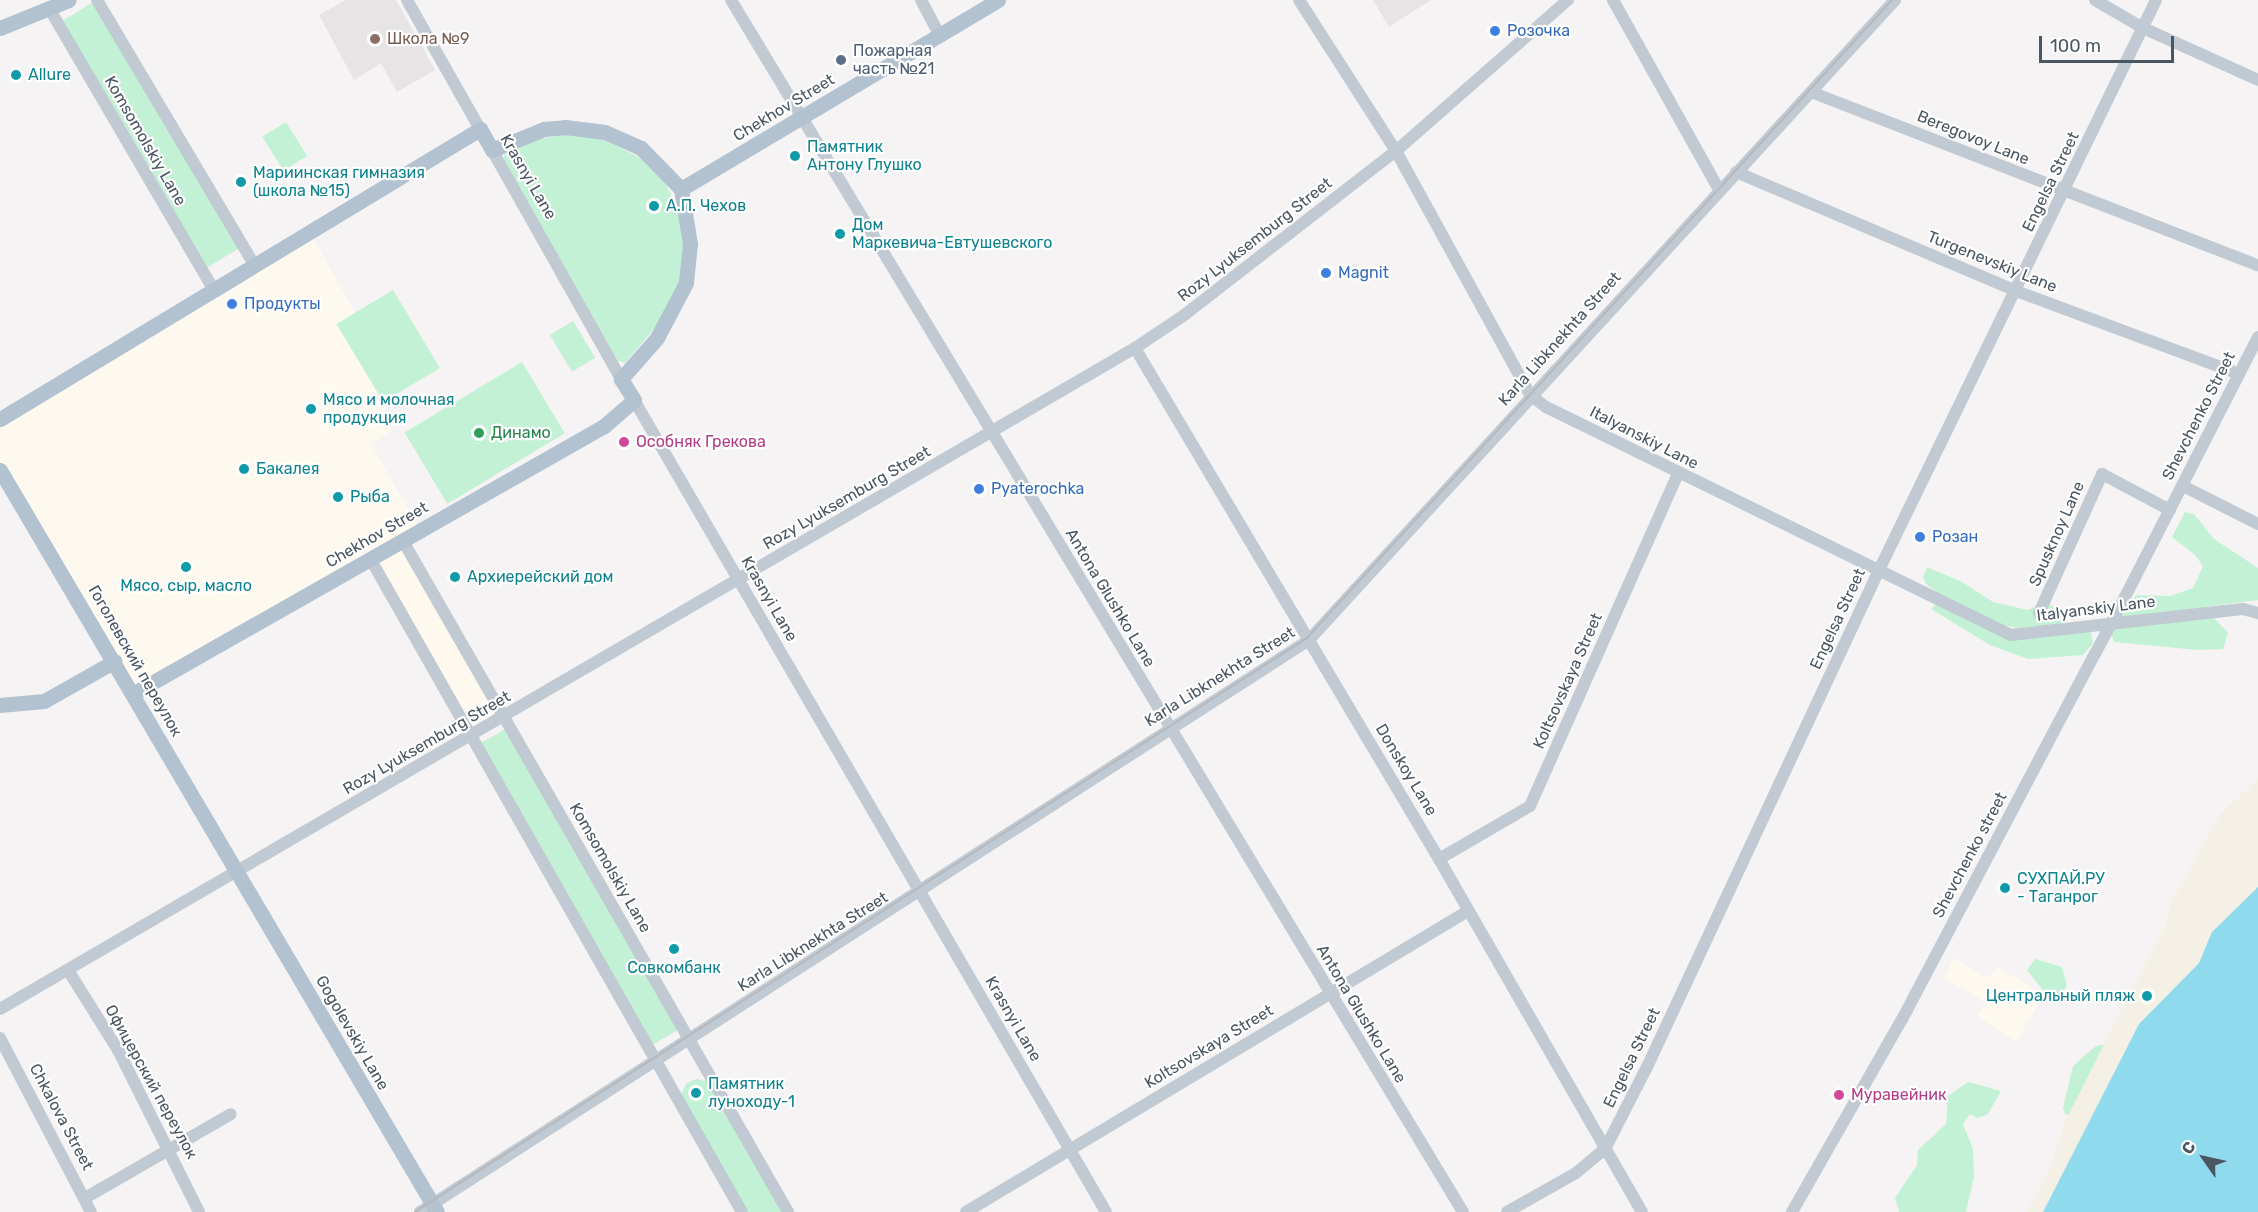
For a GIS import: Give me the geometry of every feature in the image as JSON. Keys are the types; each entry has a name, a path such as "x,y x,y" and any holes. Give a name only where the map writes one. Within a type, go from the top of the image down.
{"main road":[{"path":"0,28 69,0"},
{"name":"Chekhov Street","path":"681,189 803,119 998,0"},
{"path":"492,150 544,129 575,127 604,132 649,154 681,189 690,244 686,283 657,338 621,378"},
{"path":"0,419 480,129"},
{"name":"Krasnyi Lane","path":"480,129 492,150"},
{"name":"Krasnyi Lane","path":"621,378 633,400"},
{"name":"Chekhov Street","path":"134,693 604,426 633,400"},
{"name":"Гоголевский переулок","path":"0,470 238,872"},
{"path":"0,705 24,705 54,697 115,661"},
{"name":"Gogolevskiy Lane","path":"238,872 430,1209"}],"street":[{"path":"97,0 255,266"},
{"name":"Krasnyi Lane","path":"407,0 480,129"},
{"name":"Antona Glushko Lane","path":"731,0 1462,1212"},
{"path":"921,0 940,34"},
{"name":"Italyanskiy Lane","path":"1299,0 1396,151 1530,395 1546,407 2011,635 2173,615 2243,609 2258,614"},
{"name":"Rozy Lyuksemburg Street","path":"0,1009 472,737 1135,348 1184,316 1396,151 1568,0"},
{"path":"1613,0 1719,190"},
{"name":"Karla Libknekhta Street","path":"430,1209 656,1060 920,893 1169,728 1309,640 1530,395 1895,0"},
{"path":"2095,0 2143,28 2258,80"},
{"name":"Engelsa Street","path":"1508,1212 1576,1173 1605,1149 1648,1065 1879,570 2156,0"},
{"name":"Komsomolskiy Lane","path":"49,8 214,290"},
{"name":"Beregovoy Lane","path":"1811,92 2258,266"},
{"name":"Krasnyi Lane","path":"492,150 621,378"},
{"name":"Turgenevskiy Lane","path":"1736,172 2016,291 2239,374"},
{"name":"Shevchenko Street","path":"2170,510 2258,337"},
{"name":"Donskoy Lane","path":"1135,348 1439,859 1642,1212"},
{"name":"Krasnyi Lane","path":"633,400 1106,1212"},
{"name":"Koltsovskaya Street","path":"1439,859 1530,806 1678,473"},
{"name":"Spusknoy Lane","path":"2039,612 2102,474 2170,510"},
{"path":"2183,486 2258,524"},
{"name":"Shevchenko street","path":"1792,1212 1906,1010 2170,510"},
{"name":"Komsomolskiy Lane","path":"403,541 788,1212"},
{"path":"370,560 742,1212"},
{"name":"Koltsovskaya Street","path":"966,1212 1468,910"},
{"name":"Офицерский переулок","path":"68,970 118,1050 170,1147 199,1212"},
{"name":"Chkalova Street","path":"0,1038 91,1212"},
{"path":"85,1198 170,1147 231,1114"}],"shaded area":[{"name":"Школа №9","path":"346,0 396,0 435,70 397,92 381,63 354,80 319,15"},
{"path":"1373,0 1431,0 1389,27"},
{"path":"310,232 355,313 337,324 388,408 382,413 392,430 371,444 421,531 403,541 504,718 472,737 370,560 134,693 0,470 0,419"},
{"path":"1954,958 1987,978 1997,967 2044,994 2016,1042 1978,1016 1985,1002 1944,978"}],"green space":[{"path":"97,0 244,245 205,269 58,24"},
{"path":"286,122 307,156 283,171 262,137"},
{"path":"576,133 608,141 642,159 663,179 681,213 686,260 672,308 625,363 617,360 503,160 505,154 526,141"},
{"path":"393,290 440,368 383,402 336,324"},
{"path":"573,321 595,358 572,372 550,335"},
{"path":"522,362 565,433 447,504 405,433"},
{"path":"2185,512 2194,514 2214,539 2258,568 2258,600 2204,607 2228,633 2223,649 2198,650 2114,642 2111,634 2136,595 2170,596 2193,588 2203,566 2195,555 2172,537"},
{"path":"1927,567 1962,582 1993,602 2028,610 2046,602 2059,611 2067,625 2091,632 2093,643 2083,655 2028,659 1990,645 1931,609 1936,604 2007,631 2023,629 2002,625 1947,600 1926,584 1923,577"},
{"path":"507,728 680,1029 653,1045 479,744"},
{"path":"2035,959 2062,967 2067,986 2059,998 2051,1000 2027,970"},
{"path":"2104,1045 2069,1115 2065,1114 2063,1108 2073,1066 2096,1046"},
{"path":"696,1079 707,1081 784,1212 745,1212 681,1095 686,1084"},
{"path":"1968,1082 2001,1091 1988,1114 1977,1118 1970,1114 1963,1124 1973,1149 1974,1177 1966,1212 1899,1212 1895,1198 1917,1165 1918,1150 1946,1124 1948,1096"}],"sand":[{"name":"Центральный пляж","path":"2258,779 2258,887 2208,941 2199,963 2139,1024 2046,1208 2043,1212 2027,1212 2051,1166 2064,1124 2166,923 2170,904 2220,815"}],"water":[{"path":"2258,887 2258,1212 2043,1212 2139,1024 2199,963 2212,932"}],"tram line":[{"path":"415,1212 1307,638 1892,0"}],"place":[{"name":"Розочка","path":"1495,31"},
{"name":"Школа №9","path":"375,39"},
{"name":"Пожарная часть №21","path":"841,60"},
{"name":"Allure","path":"16,75"},
{"name":"Памятник Антону Глушко","path":"795,156"},
{"name":"Мариинская гимназия (школа №15)","path":"241,182"},
{"name":"А.П. Чехов","path":"654,206"},
{"name":"Дом Маркевича-Евтушевского","path":"840,234"},
{"name":"Magnit","path":"1326,273"},
{"name":"Продукты","path":"232,304"},
{"name":"Мясо и молочная продукция","path":"311,409"},
{"name":"Динамо","path":"479,433"},
{"name":"Особняк Грекова","path":"624,442"},
{"name":"Бакалея","path":"244,469"},
{"name":"Pyaterochka","path":"979,489"},
{"name":"Рыба","path":"338,497"},
{"name":"Розан","path":"1920,537"},
{"name":"Мясо, сыр, масло","path":"186,567"},
{"name":"Архиерейский дом","path":"455,577"},
{"name":"СУХПАЙ.РУ - Таганрог","path":"2005,888"},
{"name":"Совкомбанк","path":"674,949"},
{"name":"Центральный пляж","path":"2147,996"},
{"name":"Памятник луноходу-1","path":"696,1093"},
{"name":"Муравейник","path":"1839,1095"}]}
